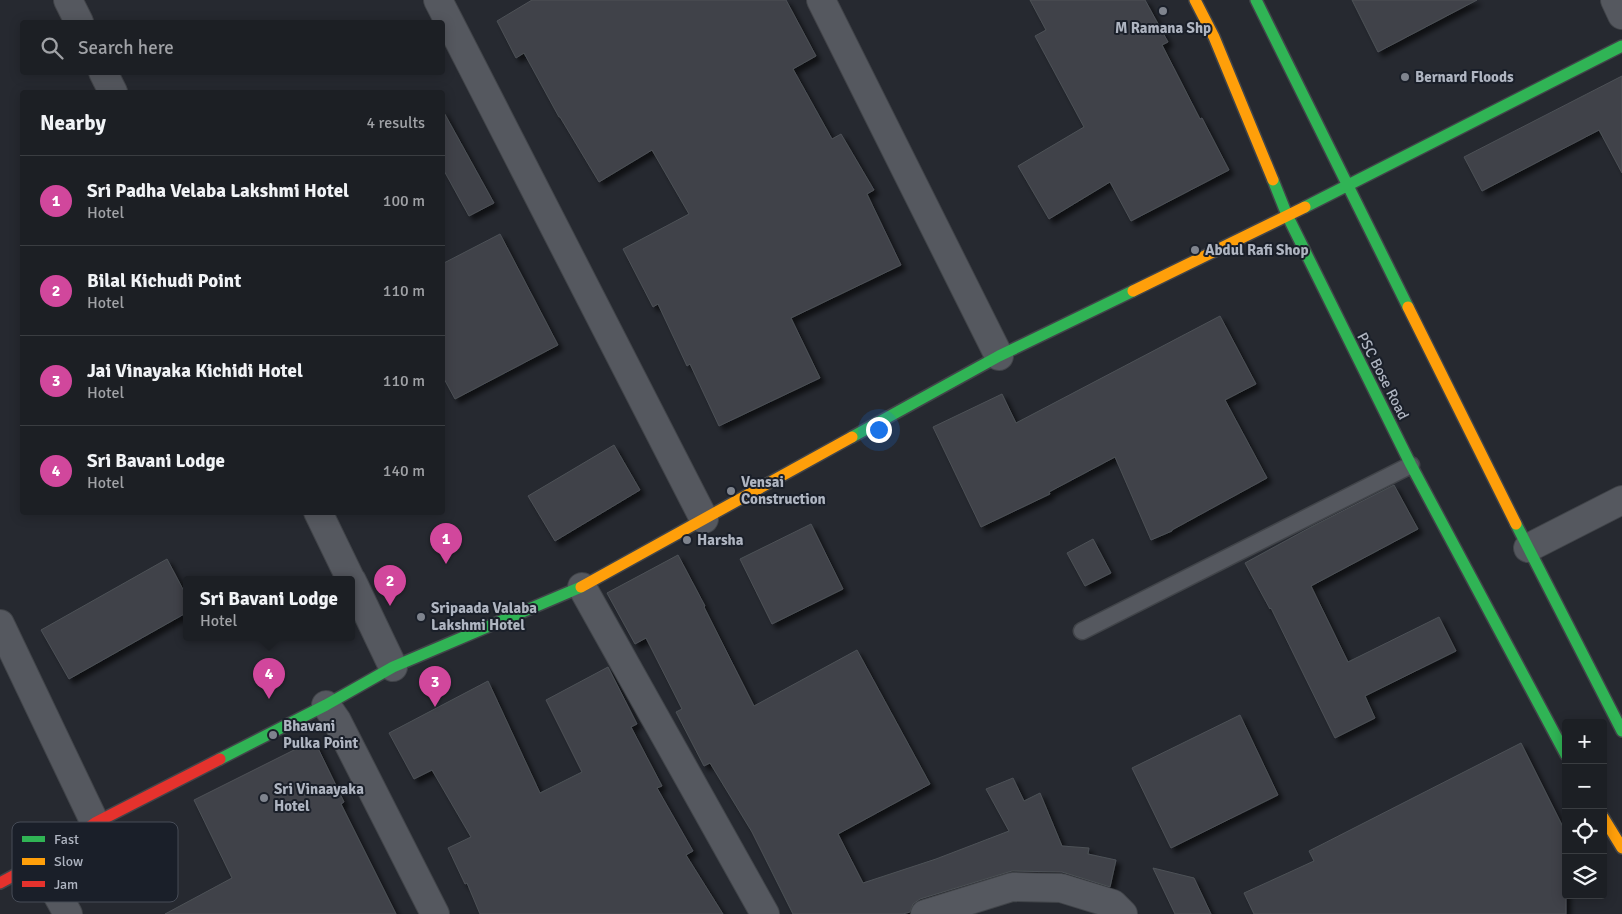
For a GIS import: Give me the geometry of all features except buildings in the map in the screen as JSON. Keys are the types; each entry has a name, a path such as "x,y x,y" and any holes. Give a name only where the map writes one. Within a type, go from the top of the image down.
{"street":[{"path":"68,0 78,20"},
{"path":"438,0 704,519"},
{"path":"820,0 999,356"},
{"name":"PSC Bose Road","path":"1195,0 1214,37 1286,215 1411,465 1562,748"},
{"path":"1256,0 1528,548 1622,731"},
{"path":"1615,0 1622,15"},
{"path":"97,822 326,705 393,667 582,587 999,356 1348,186 1622,46"},
{"path":"105,75 112,90"},
{"path":"1528,548 1622,500"},
{"path":"319,515 349,576"},
{"path":"582,587 765,914"},
{"path":"355,589 393,667"},
{"path":"0,624 95,822"},
{"path":"326,705 338,721 435,914"},
{"path":"1607,824 1622,848"},
{"path":"0,882 12,876"},
{"path":"926,914 1012,887 1061,888 1112,904 1123,914"},
{"path":"61,902 68,914"}],"lane":[{"path":"1082,630 1411,465"}],"traffic: fast":[{"path":"1256,0 1408,307"},
{"path":"1305,207 1622,46"},
{"path":"1273,180 1287,215 1411,465 1562,748"},
{"path":"852,437 999,356 1133,291"},
{"path":"1516,524 1622,731"},
{"path":"220,759 326,705 393,667 581,587"}],"traffic: slow":[{"path":"1195,0 1214,37 1273,180"},
{"path":"1133,291 1305,207"},
{"path":"1408,307 1516,524"},
{"path":"581,587 852,437"},
{"path":"1607,824 1622,848"}],"traffic: jam":[{"path":"97,822 220,759"},
{"path":"0,883 12,877"}],"place":[{"name":"M Ramana Shp","path":"1163,11"},
{"name":"Bernard Floods","path":"1405,77"},
{"name":"Abdul Rafi Shop","path":"1195,250"},
{"name":"Vensai Construction","path":"731,491"},
{"name":"Harsha","path":"687,540"},
{"name":"Sri Padha Velaba Lakshmi Hotel","path":"446,564"},
{"name":"Bilal Kichudi Point","path":"390,606"},
{"name":"Sripaada Valaba Lakshmi Hotel","path":"421,617"},
{"name":"Sri Bavani Lodge","path":"269,699"},
{"name":"Jai Vinayaka Kichidi Hotel","path":"435,707"},
{"name":"Bhavani Pulka Point","path":"273,735"},
{"name":"Sri Vinaayaka Hotel","path":"264,798"}]}
